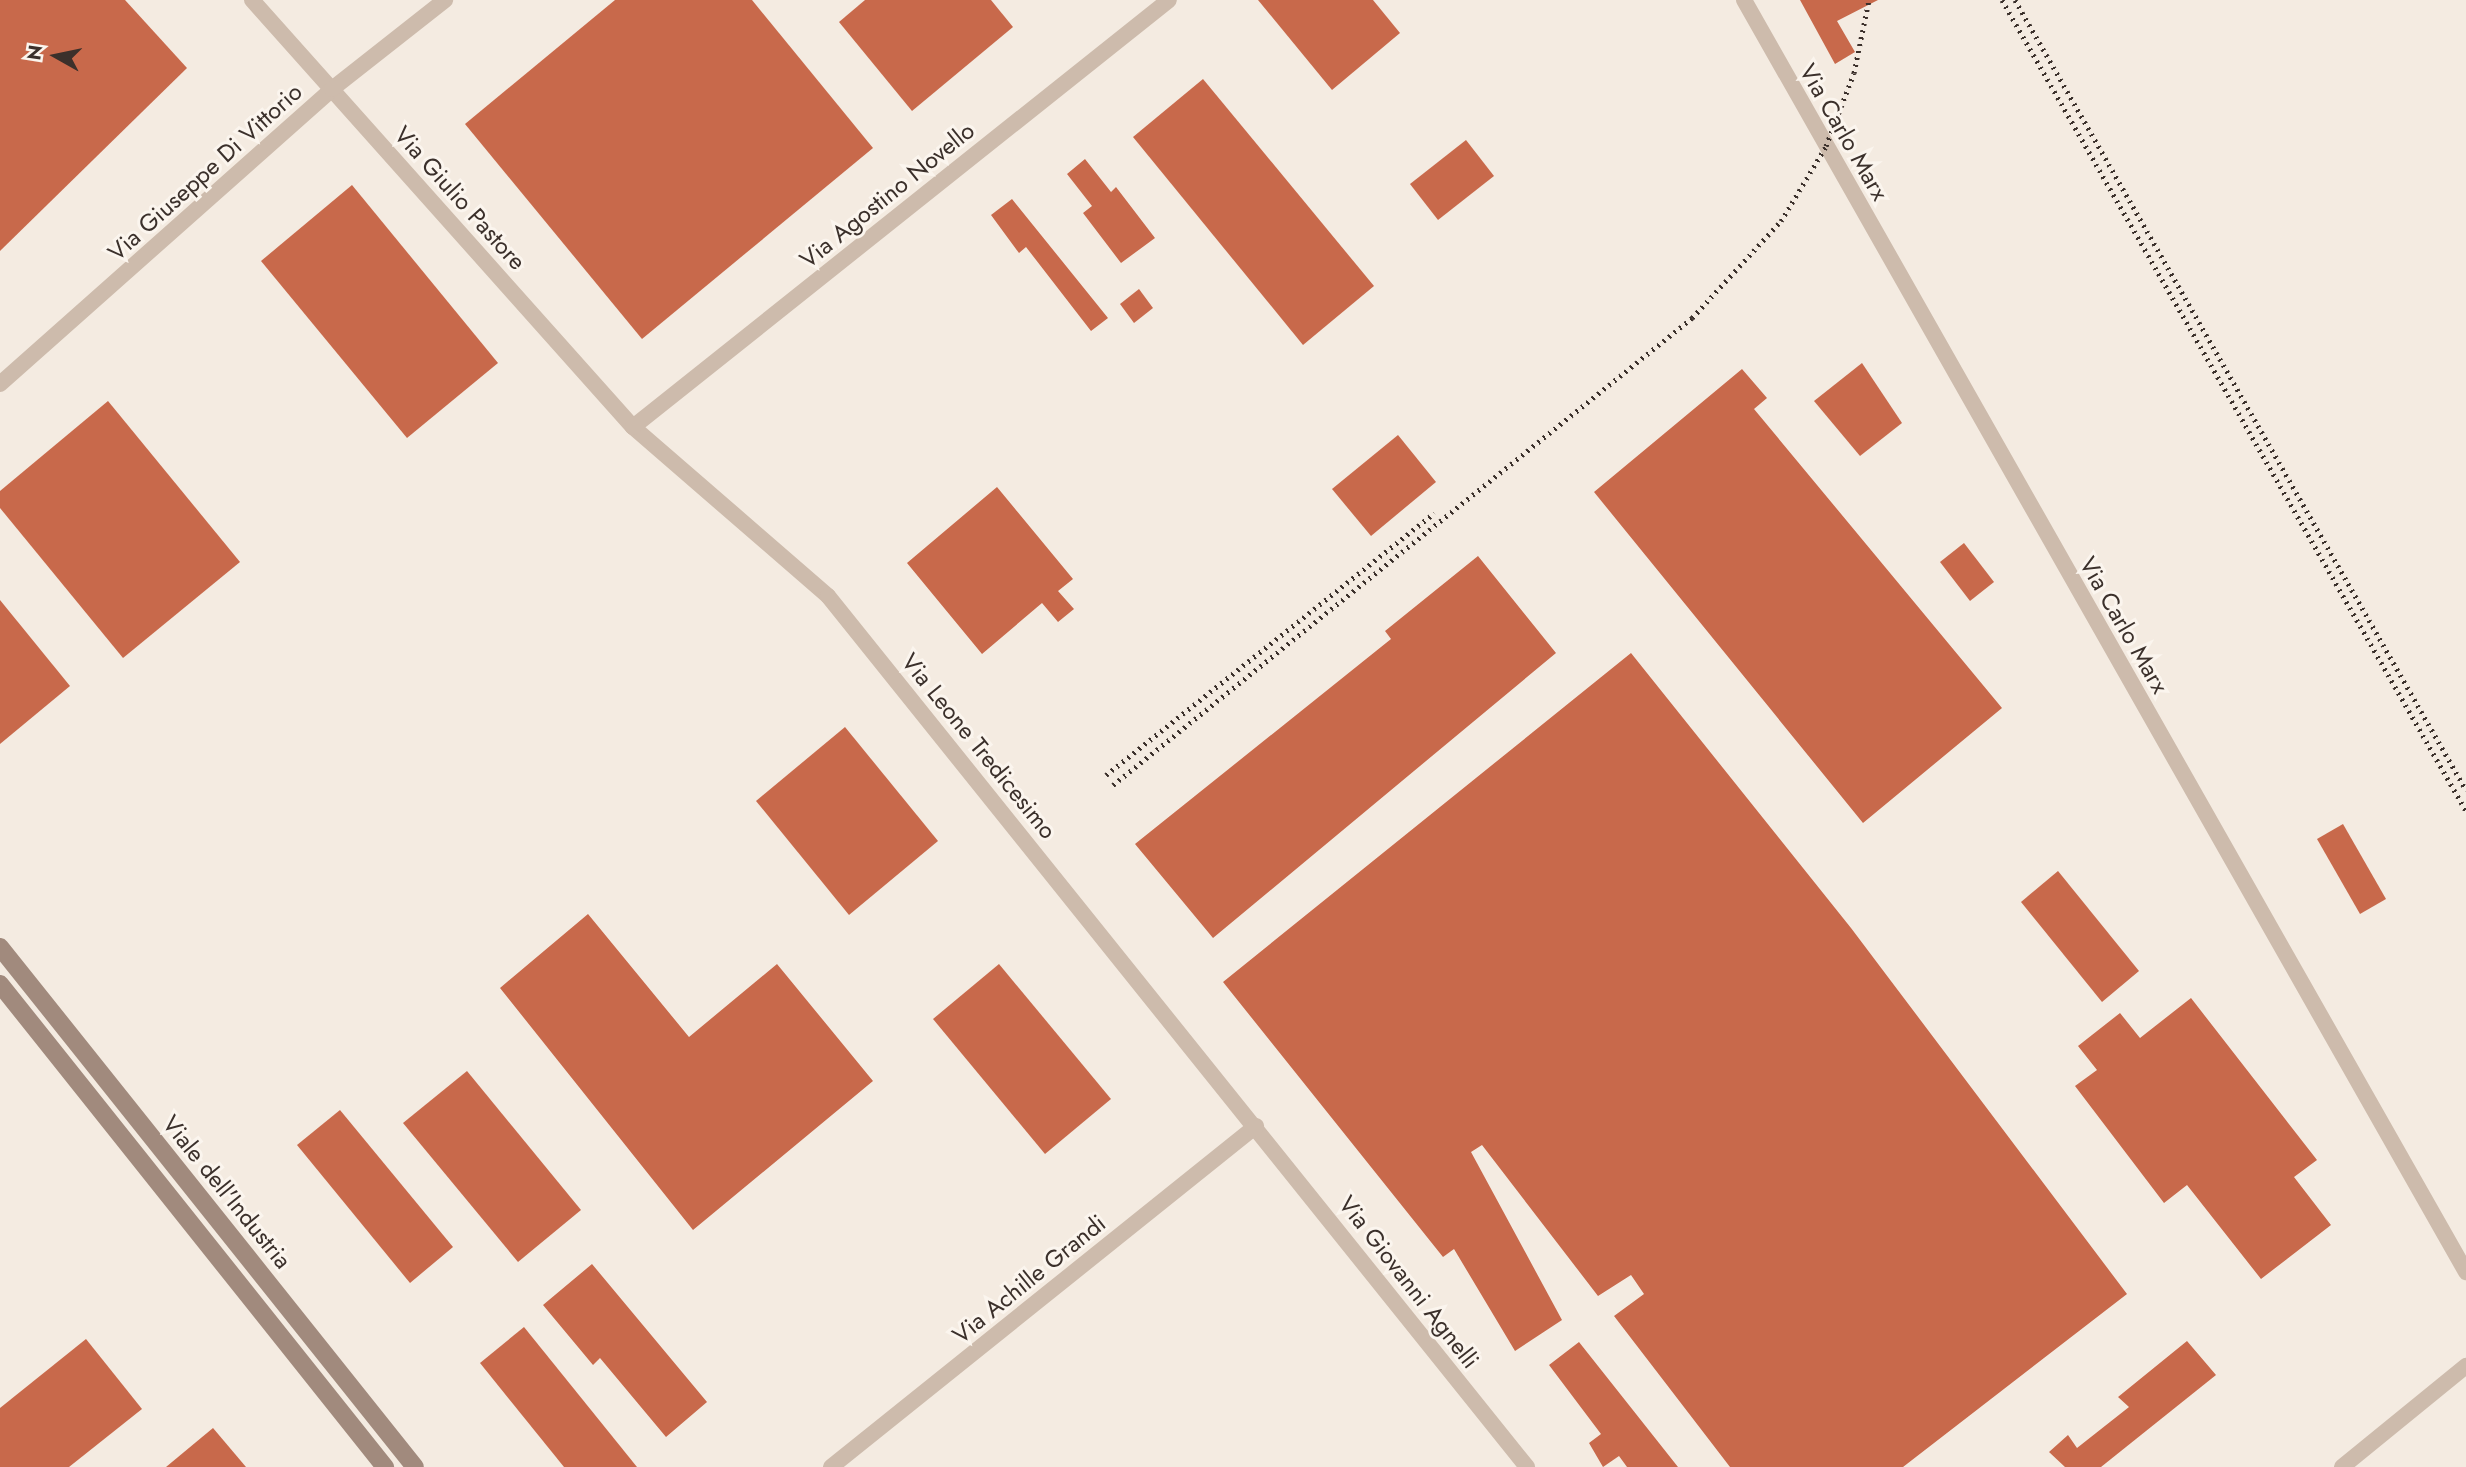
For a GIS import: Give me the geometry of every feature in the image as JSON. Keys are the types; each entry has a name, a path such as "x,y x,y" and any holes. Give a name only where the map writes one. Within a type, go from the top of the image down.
{"main road":[{"name":"Viale dell'Industria","path":"0,947 415,1467"},
{"name":"Viale dell'Industria","path":"0,985 385,1467"}],"street":[{"name":"Via Giulio Pastore","path":"251,0 634,426"},
{"name":"Via Giuseppe Di Vittorio","path":"0,384 332,89 445,0"},
{"name":"Via Agostino Novello","path":"634,426 1169,0"},
{"name":"Via Carlo Marx","path":"1744,0 2466,1272"},
{"name":"Via Leone Tredicesimo","path":"634,426 828,596 1256,1126"},
{"name":"Via Achille Grandi","path":"831,1467 1256,1126"},
{"name":"Via Giovanni Agnelli","path":"1256,1126 1527,1467"},
{"path":"2342,1467 2466,1366"}],"building":[{"path":"0,0 125,0 187,68 0,251"},
{"path":"615,0 752,0 873,148 642,339 465,124"},
{"path":"865,0 991,0 1013,27 912,111 839,22"},
{"path":"1258,0 1373,0 1400,33 1332,90"},
{"path":"1800,0 1878,0 1837,21 1855,52 1835,64"},
{"path":"1203,79 1374,286 1303,345 1133,137"},
{"path":"1466,140 1494,176 1438,220 1410,184"},
{"path":"1085,159 1111,192 1116,187 1155,238 1121,263 1083,213 1092,206 1067,174"},
{"path":"352,185 498,363 407,438 261,261"},
{"path":"1012,199 1108,318 1091,331 1026,247 1019,253 991,215"},
{"path":"1139,289 1153,308 1134,323 1120,304"},
{"path":"1862,363 1902,423 1860,456 1814,401"},
{"path":"1742,369 1767,398 1754,409 2002,708 1863,823 1594,492"},
{"path":"108,401 240,562 123,658 0,508 0,491"},
{"path":"1398,435 1436,482 1371,536 1332,489"},
{"path":"997,487 1073,579 1058,591 1074,609 1058,622 1042,603 982,654 907,563"},
{"path":"1964,543 1994,582 1970,601 1940,562"},
{"path":"1478,556 1556,653 1213,938 1135,844 1391,639 1385,631"},
{"path":"0,600 70,686 0,744"},
{"path":"1631,653 1851,928 2127,1294 1903,1467 1730,1467 1614,1316 1644,1294 1631,1275 1598,1296 1482,1145 1471,1152 1562,1320 1515,1351 1454,1249 1443,1257 1223,982"},
{"path":"845,727 938,841 849,915 756,801"},
{"path":"2343,824 2386,899 2360,914 2317,839"},
{"path":"2058,871 2139,971 2102,1002 2021,902"},
{"path":"588,914 689,1037 777,964 873,1081 693,1230 500,988"},
{"path":"999,964 1111,1099 1045,1154 933,1019"},
{"path":"2191,998 2317,1160 2294,1177 2331,1225 2261,1279 2187,1185 2164,1203 2075,1086 2097,1070 2078,1046 2120,1013 2140,1038"},
{"path":"467,1071 581,1210 518,1262 403,1123"},
{"path":"340,1110 453,1247 410,1283 297,1145"},
{"path":"592,1264 707,1402 666,1437 600,1358 593,1365 543,1305"},
{"path":"524,1327 637,1467 564,1467 480,1363"},
{"path":"86,1339 142,1409 69,1467 0,1467 0,1408"},
{"path":"2187,1341 2216,1375 2101,1467 2065,1467 2049,1452 2068,1435 2077,1448 2129,1407 2118,1397"},
{"path":"1579,1342 1678,1467 1627,1467 1619,1456 1603,1467 1589,1443 1601,1434 1549,1365"},
{"path":"213,1428 246,1467 166,1467"}],"railway":[{"path":"1113,785 1692,318 1781,221 1826,146 1854,73 1869,0"},
{"path":"2002,0 2466,811"},
{"path":"2015,0 2466,790"},
{"path":"1106,775 1434,513"}]}
